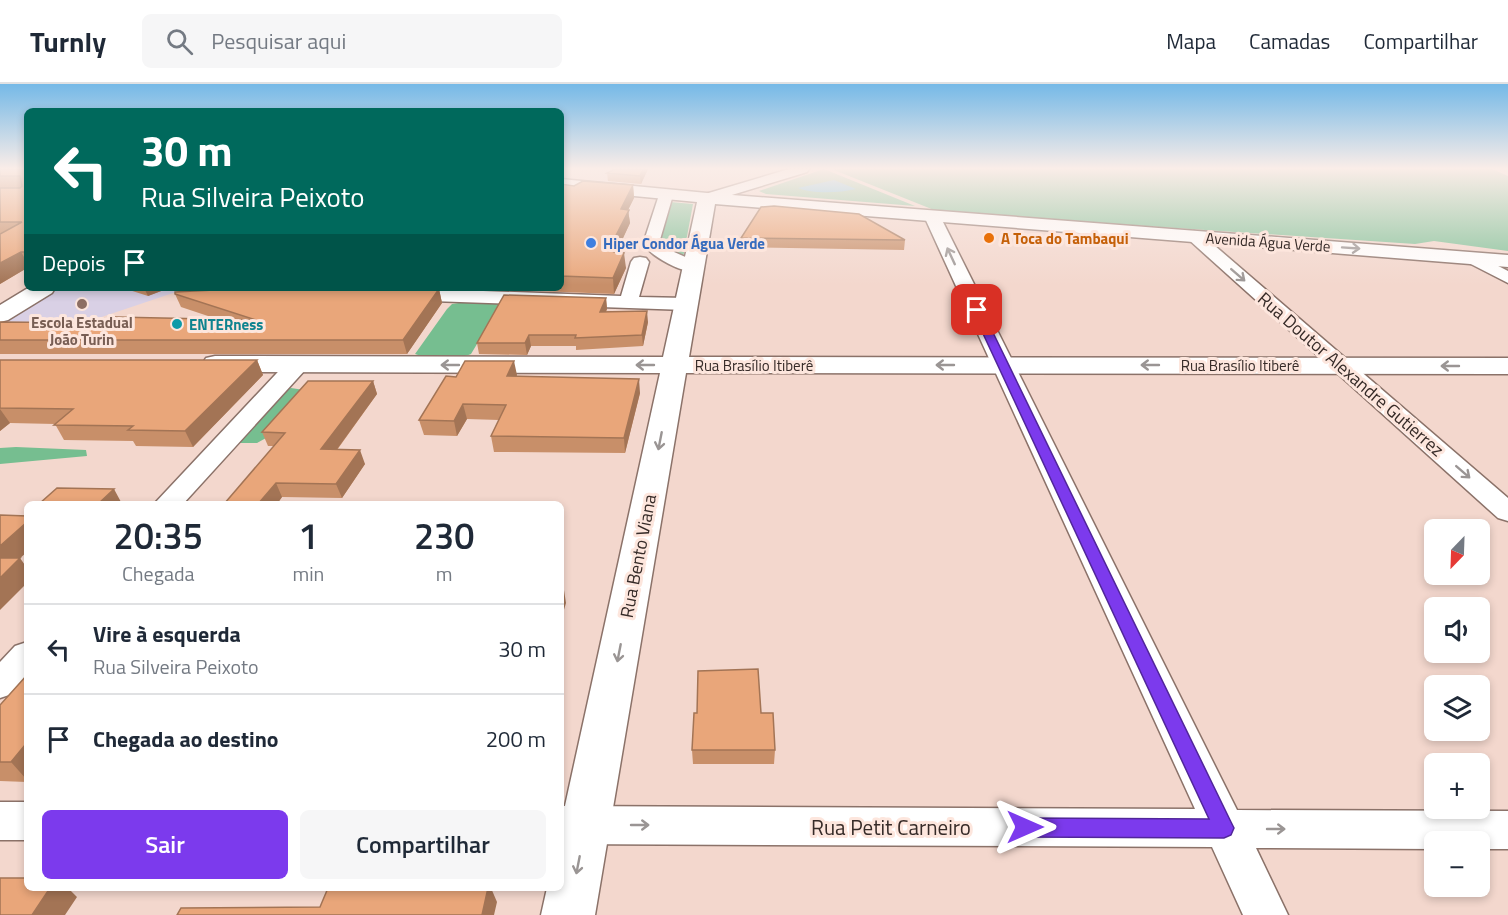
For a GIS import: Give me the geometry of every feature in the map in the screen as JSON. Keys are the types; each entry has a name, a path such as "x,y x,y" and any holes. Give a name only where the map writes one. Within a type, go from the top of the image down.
{"main road":[{"name":"Rua Bento Viana","path":"568,915 573,825 674,365 705,208"},
{"name":"Avenida Água Verde","path":"829,208 1508,261"},
{"path":"0,315 39,291"},
{"name":"Rua Brasílio Itiberê","path":"186,364 1508,366"}],"street":[{"path":"662,208 651,244 659,252 693,267"},
{"path":"932,216 1266,915"},
{"name":"Rua Doutor Alexandre Gutierrez","path":"1194,236 1508,512"},
{"path":"1473,258 1508,278"},
{"path":"628,302 640,262"},
{"path":"389,293 686,304"},
{"path":"171,501 298,364"},
{"path":"0,684 24,658"},
{"path":"0,821 24,821"},
{"name":"Rua Petit Carneiro","path":"573,825 1508,830"}],"shaded area":[{"name":"Escola Estadual João Turin","path":"47,291 179,291 57,332 0,328 0,321"}],"green space":[{"path":"669,208 692,208 683,258 659,247"},
{"path":"928,208 1508,208 1508,251 1434,241 1415,244 939,212"},
{"path":"472,301 499,303 471,354 443,358 415,354 452,304"},
{"path":"291,388 304,390 266,438 257,443 240,443 238,440 284,390"},
{"path":"0,448 86,450 87,456 0,464"}],"building":[{"path":"0,208 24,208 24,252 0,263 0,234 22,222 0,222"},
{"path":"564,208 622,208 629,210 609,249 616,249 614,252 624,253 613,278 564,276"},
{"path":"760,208 793,208 859,214 905,240 741,238"},
{"path":"438,291 403,340 0,340 0,322 108,323 115,317 256,320 175,294 175,292"},
{"path":"504,295 606,298 600,312 647,311 642,335 575,338 576,335 529,335 525,343 477,343"},
{"path":"0,360 257,360 185,431 128,430 133,426 54,425 73,409 0,408"},
{"path":"465,361 514,361 507,376 639,379 624,438 491,436 506,405 463,404 454,421 419,420 446,376 456,377"},
{"path":"308,381 373,381 321,449 360,450 336,484 276,483 261,501 227,501 285,433 262,432"},
{"path":"57,488 114,489 101,501 42,501"},
{"path":"0,515 24,516 24,525 0,546"},
{"path":"0,558 20,558 0,578"},
{"path":"758,669 761,713 773,713 775,750 692,750 694,713 697,713 698,671"},
{"path":"24,678 24,746 11,762 0,762 0,705"},
{"path":"0,878 24,878 24,891 48,891 32,915 0,915"},
{"path":"327,891 487,891 482,915 177,915 181,908 320,907"}],"place":[{"name":"A Toca do Tambaqui","path":"989,238"},
{"name":"Hiper Condor Água Verde","path":"591,243"},
{"name":"Escola Estadual João Turin","path":"82,304"},
{"name":"ENTERness","path":"177,324"}],"route":[{"path":"977,310 1224,828 1025,827"}]}
